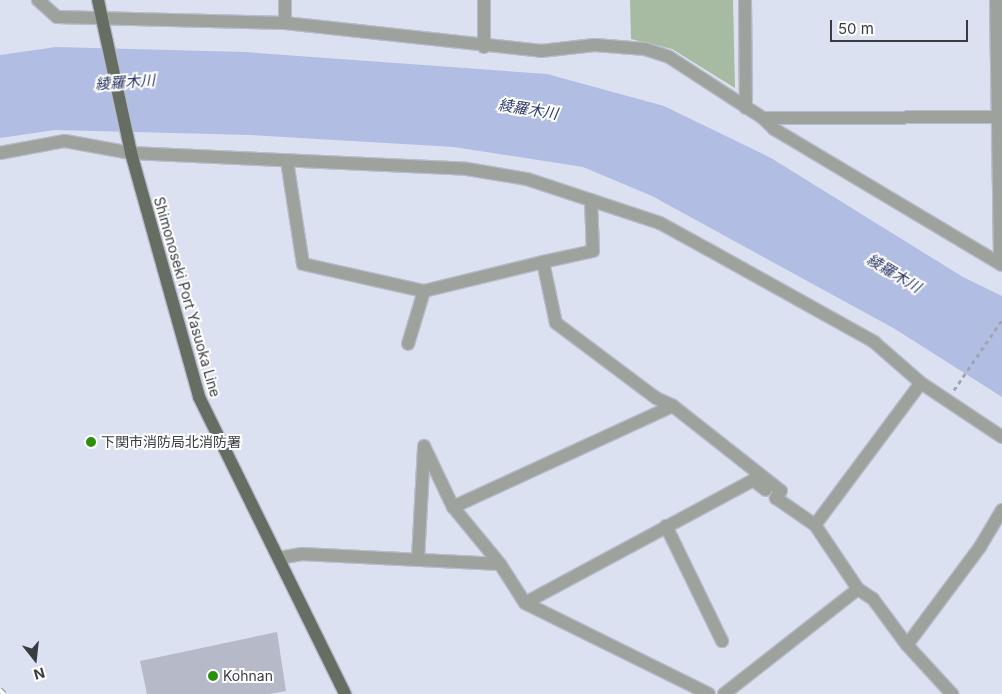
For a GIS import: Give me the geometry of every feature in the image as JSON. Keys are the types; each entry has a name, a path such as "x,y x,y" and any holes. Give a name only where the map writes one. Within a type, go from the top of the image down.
{"main road":[{"name":"Shimonoseki Port Yasuoka Line","path":"98,0 130,146 199,397 345,694"}],"street":[{"path":"38,0 56,17 104,23 285,23 484,47 541,51 595,45 645,49 669,57 763,118 774,130 1001,264"},
{"path":"284,0 285,23"},
{"path":"484,0 484,47"},
{"path":"746,0 746,108"},
{"path":"996,0 1000,117 1001,264"},
{"path":"763,118 1000,117"},
{"path":"0,153 65,141 287,161 467,169 527,179 660,223 874,342 921,383 1002,437"},
{"path":"287,161 303,264 424,291 593,251 591,200"},
{"path":"543,262 556,323 656,398 673,406 781,491 776,498"},
{"path":"408,344 424,291"},
{"path":"815,525 921,383"},
{"path":"452,507 673,406"},
{"path":"418,559 424,446 452,507 500,564 526,603 709,694"},
{"path":"526,603 753,480 815,525 858,589 873,599 907,645 952,694"},
{"path":"907,645 980,547 1002,510"},
{"path":"666,526 722,641"},
{"path":"279,558 302,554 500,564"},
{"path":"724,694 858,589"}],"path":[{"path":"947,400 1002,320"}],"green space":[{"path":"630,0 733,0 735,88 672,49 631,39"}],"water":[{"name":"綾羅木川","path":"56,47 245,52 547,74 664,106 771,158 963,277 1002,296 1002,397 895,329 652,196 583,167 454,147 251,135 55,130 0,138 0,55"}],"building":[{"name":"Kohnan","path":"277,632 286,691 269,694 147,694 140,661"}],"railway":[{"path":"0,690 4,694"}],"place":[{"name":"下関市消防局北消防署","path":"91,442"},
{"name":"Kohnan","path":"213,676"}]}
